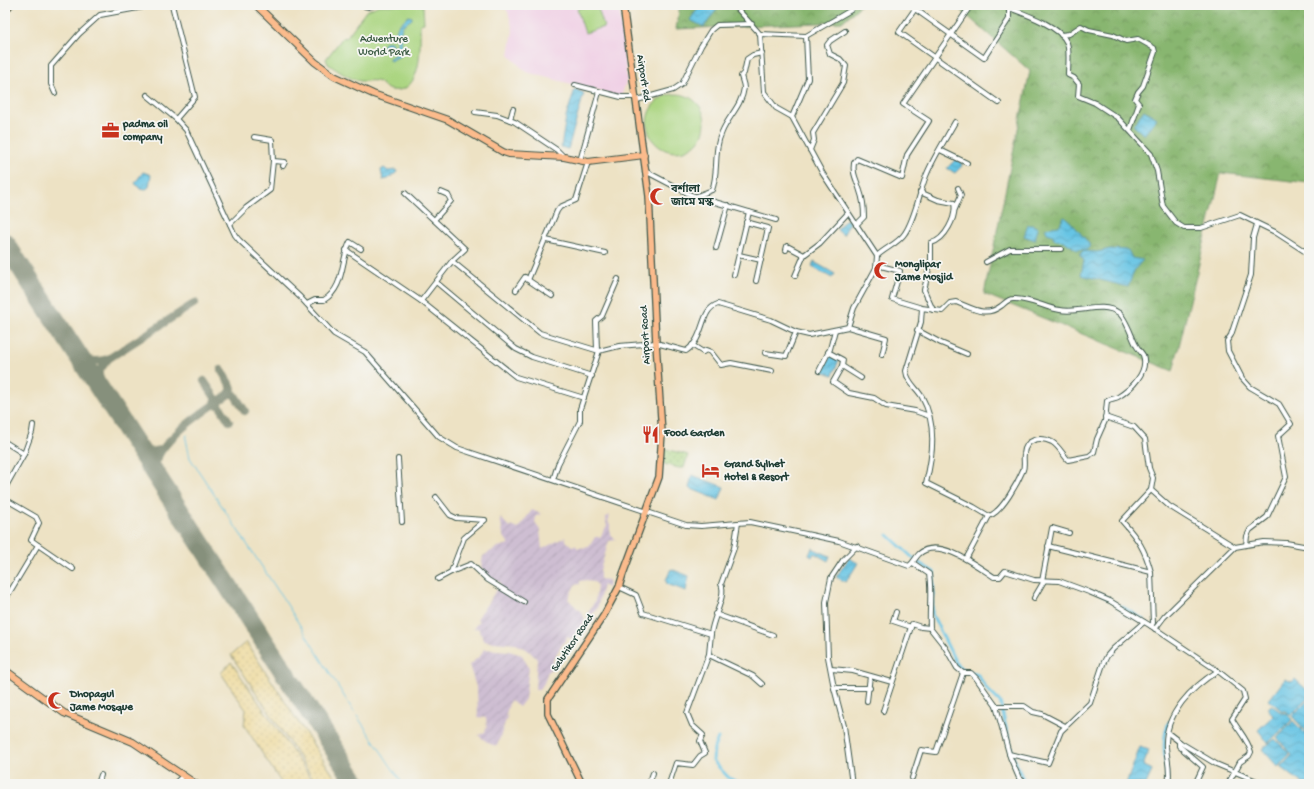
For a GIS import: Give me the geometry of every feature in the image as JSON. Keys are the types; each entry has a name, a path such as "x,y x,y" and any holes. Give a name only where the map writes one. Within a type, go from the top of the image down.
{"highway":[{"path":"5,11 10,5"},
{"path":"256,5 315,62 340,80 373,94 448,120 509,154 564,157 588,162 644,155"},
{"path":"5,670 64,713 133,742 196,784"}],"main road":[{"name":"Airport Rd","path":"623,5 625,33 637,99 644,155"},
{"name":"Airport Road","path":"644,155 644,170 650,213 656,343 662,420 661,464 659,477 648,511"},
{"name":"Salutikor Road","path":"582,784 548,714 548,699 604,615 619,587 648,511"}],"street":[{"path":"55,93 51,83 50,68 96,17 154,5"},
{"path":"172,5 195,97 176,119"},
{"path":"360,5 369,7 375,5"},
{"path":"734,5 760,34 764,92 776,108 792,117 848,213 877,256 876,265 854,308 848,327"},
{"path":"856,225 864,217 860,189 854,179 854,163 857,159 902,178 907,155 929,120 903,104 971,5"},
{"path":"1002,5 1009,6 1044,22 1067,43 1068,74 1079,84 1078,96 1095,103 1118,118 1151,154 1157,171 1163,206 1176,223 1184,228 1201,228 1240,215 1275,232 1309,254"},
{"path":"999,103 899,32 915,9 984,58 1008,19 1009,6"},
{"path":"760,34 806,36 851,10"},
{"path":"575,85 598,92 637,99 673,90 682,84 701,46 711,30 717,25 752,24"},
{"path":"1061,36 1069,34 1081,26 1089,30 1114,35 1126,41 1138,39 1154,48 1155,52 1143,86 1135,99 1139,104 1130,130"},
{"path":"810,150 814,140 813,133 843,83 846,66 840,59 830,54 827,46 830,41 845,31"},
{"path":"792,117 808,79 806,36"},
{"path":"697,196 712,190 715,182 721,132 742,97 744,86 741,76 744,73 747,59 753,55 762,53"},
{"path":"580,161 598,92"},
{"path":"146,95 176,119 186,130 235,235 307,304 334,334 365,352 439,437 457,448 686,525 701,526 750,522 857,546 909,566 919,554 933,549 951,551 997,578 1005,571 1043,581 1059,581 1090,592 1153,627 1218,671 1245,695 1245,699 1232,719 1239,732 1248,742 1251,752 1249,756 1240,762 1228,784"},
{"path":"510,120 513,109"},
{"path":"475,112 497,115 518,124 529,133 557,150 564,157"},
{"path":"877,256 904,235 917,206 920,192 955,122"},
{"path":"230,224 246,208 270,190 274,161 272,140 254,137"},
{"path":"940,150 967,163"},
{"path":"274,161 285,162 283,166"},
{"path":"528,280 557,211 560,207 576,200 588,162"},
{"path":"644,170 675,188 776,220"},
{"path":"933,310 924,290 931,260 931,243 937,242 944,234 961,195 958,188"},
{"path":"434,220 451,201 448,195 442,192"},
{"path":"920,192 938,200 948,200 954,203 955,209"},
{"path":"405,193 465,249 452,261 421,301"},
{"path":"716,248 728,205"},
{"path":"734,275 749,212"},
{"path":"795,276 804,255 820,243 848,213"},
{"path":"746,222 768,228 756,281"},
{"path":"1246,545 1250,530 1267,517 1286,477 1278,436 1291,424 1278,404 1250,387 1242,378 1228,351 1228,341 1251,276 1254,238 1257,224"},
{"path":"546,240 606,252"},
{"path":"307,304 315,300 324,300 337,288 346,250 350,242 361,248"},
{"path":"786,250 787,246 804,255"},
{"path":"986,262 1010,249 1061,249"},
{"path":"346,250 421,301 516,377 584,398"},
{"path":"739,255 761,260"},
{"path":"452,261 540,333 598,350 619,346 656,343 686,351 692,346 701,331 706,313 710,306 718,304 771,320 808,336 848,327 886,338 882,356"},
{"path":"876,265 900,271 892,299 922,308 942,311 950,303 956,302 988,313 1014,298 1036,302 1060,310 1081,311 1094,307 1119,313 1143,356 1144,365 1139,376 1129,388 1117,397 1107,401 1105,417 1094,452 1089,456 1068,460 1052,442 1037,438 1031,441 1024,453 1024,468 1020,476 1002,506 989,516 966,559"},
{"path":"516,290 525,277 552,296"},
{"path":"553,480 558,464 580,421 580,410 592,376 598,350 596,321 602,316 618,279"},
{"path":"436,282 516,349 532,358 592,376"},
{"path":"922,308 921,322 906,368 906,374 922,397 929,416 933,448 926,483 989,516"},
{"path":"819,371 828,352 834,330"},
{"path":"918,330 967,354"},
{"path":"765,353 786,356 796,332"},
{"path":"692,346 703,352 706,350 711,352 721,365 731,363 772,371"},
{"path":"828,352 843,360 842,366 833,382 849,393 874,398 886,406 915,411 929,416"},
{"path":"842,366 861,378"},
{"path":"1105,417 1134,427 1145,438 1153,478 1151,490 1122,521 1140,542 1148,559 1153,627"},
{"path":"5,488 24,454 33,425"},
{"path":"5,442 24,454"},
{"path":"398,459 402,522"},
{"path":"1151,490 1170,506 1235,547"},
{"path":"436,497 450,516 456,518 484,520 464,538 451,572"},
{"path":"5,499 38,519 31,540 74,569"},
{"path":"669,784 676,763 693,765 700,756 705,753 700,741 702,735 692,725 687,713 709,655 715,614 723,594 724,588 721,584 734,548 738,524"},
{"path":"1034,598 1043,581 1052,528 1069,533"},
{"path":"1153,627 1235,547 1264,542 1286,543 1309,547"},
{"path":"5,600 38,545"},
{"path":"857,546 843,560 831,578 826,602 828,657 844,726 852,783 860,784"},
{"path":"1048,546 1150,572"},
{"path":"913,563 929,574 931,588 929,611 930,628 945,646 953,664 963,672 971,673 998,706 1011,755 1019,778 1027,784"},
{"path":"438,580 451,572 471,564 488,580 524,602"},
{"path":"619,587 636,595 643,613 712,634"},
{"path":"896,612 893,621 911,627"},
{"path":"715,614 773,635"},
{"path":"1011,755 1048,763 1057,739 1065,726 1090,703 1107,656 1144,622"},
{"path":"883,711 912,624 930,628"},
{"path":"709,655 752,676 762,684"},
{"path":"831,669 853,671 892,682"},
{"path":"1168,784 1166,745 1171,721 1186,696 1218,671"},
{"path":"912,778 921,750 936,752 963,672"},
{"path":"867,702 870,688 870,676"},
{"path":"834,688 870,688"},
{"path":"998,706 1024,706 1033,712 1042,714 1065,726"},
{"path":"1168,733 1179,742 1216,764 1262,784"},
{"path":"1179,742 1179,746 1203,767 1195,784"},
{"path":"649,784 653,774"},
{"path":"98,784 101,775"},
{"path":"174,784 184,775"}],"shaded area":[{"path":"503,5 619,5 627,79 621,97 526,72 509,55 513,30 508,12"},
{"path":"532,510 541,514 536,516 535,523 540,530 542,549 565,537 567,542 572,546 575,545 578,548 589,547 595,537 600,537 607,526 605,518 610,515 608,522 610,524 610,533 616,540 609,541 600,570 600,579 609,580 608,588 603,585 597,609 587,618 587,614 595,601 596,583 587,580 580,581 580,584 575,585 568,599 582,613 585,619 573,639 567,637 553,659 553,668 548,671 544,683 540,689 535,689 537,659 529,651 516,644 484,641 478,628 473,629 479,621 477,619 501,583 485,575 481,567 483,556 498,547 509,544 503,535 500,517 510,528 512,526 518,529"},
{"path":"484,649 509,651 522,655 529,668 525,699 519,707 510,700 505,718 508,714 497,746 490,744 478,735 485,732 487,726 486,718 478,717 477,690 469,665 480,656"}],"green space":[{"name":"Adventure World Park","path":"379,5 423,5 424,23 420,24 420,55 418,67 415,77 409,85 402,89 389,90 376,81 360,81 352,78 328,64 326,59 343,37 346,38 366,11"},
{"path":"588,5 597,5 604,27 585,33 577,9"},
{"path":"680,5 861,5 842,22 676,29"},
{"path":"955,5 1309,5 1309,183 1221,173 1173,371 984,294 1030,71"},
{"path":"670,94 682,94 697,102 705,117 705,129 697,144 682,152 670,152 655,144 647,129 647,117 655,102"},
{"path":"666,449 688,455 684,468 664,464 663,451"}],"sand":[{"path":"246,642 339,784 317,784 231,655"},
{"path":"231,662 315,784 282,784 244,725 246,710 221,673"}],"water":[{"path":"700,5 720,5 704,27 690,20"},
{"path":"409,16 412,17 412,19 402,26 400,35 402,55 390,61 388,59 396,54 396,30 398,26"},
{"path":"388,41 392,43 394,47 392,51 388,53 384,51 382,47 384,43"},
{"path":"575,89 584,93 568,149 561,147 566,117"},
{"path":"1144,110 1157,118 1144,135 1133,125"},
{"path":"956,159 961,162 962,166 955,173 947,168"},
{"path":"384,168 388,171 396,170 397,172 388,179 383,180 381,170"},
{"path":"143,172 151,175 149,187 146,189 139,188 135,183"},
{"path":"1064,217 1090,245 1088,249 1077,250 1064,241 1056,240 1053,235 1047,233 1045,228 1059,226"},
{"path":"845,220 849,220 850,223 843,235 837,230"},
{"path":"1028,225 1033,225 1038,228 1035,240 1024,236"},
{"path":"1110,249 1128,250 1132,258 1143,260 1135,269 1128,287 1081,275 1084,260 1080,256 1082,251 1097,252"},
{"path":"814,262 835,274 832,278 812,267"},
{"path":"831,355 839,360 833,375 822,371"},
{"path":"692,475 724,487 719,500 689,488"},
{"path":"812,548 830,556 828,561 814,553 812,557 809,555"},
{"path":"849,558 858,563 846,582 836,577"},
{"path":"671,569 689,576 686,591 667,584 666,580"},
{"path":"1285,679 1292,682 1295,679 1309,692 1309,697 1291,715 1286,711 1282,711 1269,700"},
{"path":"1309,699 1309,735 1292,716"},
{"path":"1271,705 1282,713 1287,713 1292,720 1268,743 1258,730 1273,716 1268,709"},
{"path":"1293,721 1309,737 1309,784 1303,784 1281,767 1292,755 1277,738"},
{"path":"1275,739 1290,754 1278,767 1262,749"},
{"path":"1140,747 1149,750 1143,766 1151,769 1152,771 1146,784 1126,784"}],"waterway":[{"path":"187,435 186,439 190,458 286,603 354,712"},
{"path":"888,535 914,559"},
{"path":"916,561 934,572 932,614 958,667 978,675 987,689 1000,702 1013,756 1023,779 1031,784"},
{"path":"1099,593 1109,599"},
{"path":"1121,606 1143,619"},
{"path":"357,716 403,784"},
{"path":"1167,777 1164,742 1169,722"},
{"path":"718,738 714,748 713,761 729,778 742,784"}],"taxiway":[{"path":"108,359 195,303"},
{"path":"75,351 82,357 94,361 108,359 99,371 99,388"},
{"path":"221,370 232,388 229,394 234,394 245,411"},
{"path":"204,381 216,399 214,404"},
{"path":"155,474 155,463 170,440 195,418 229,394"},
{"path":"214,404 219,405 229,421"},
{"path":"138,447 150,452 161,450"}],"runway":[{"path":"5,243 357,784"}],"place":[{"name":"padma oil company","path":"110,131"},
{"name":"বর্শালা জামে মস্ক","path":"658,196"},
{"name":"Monglipar Jame Mosjid","path":"882,271"},
{"name":"Food Garden","path":"651,434"},
{"name":"Grand Sylhet Hotel & Resort","path":"711,471"},
{"name":"Dhopagul Jame Mosque","path":"57,701"}]}
